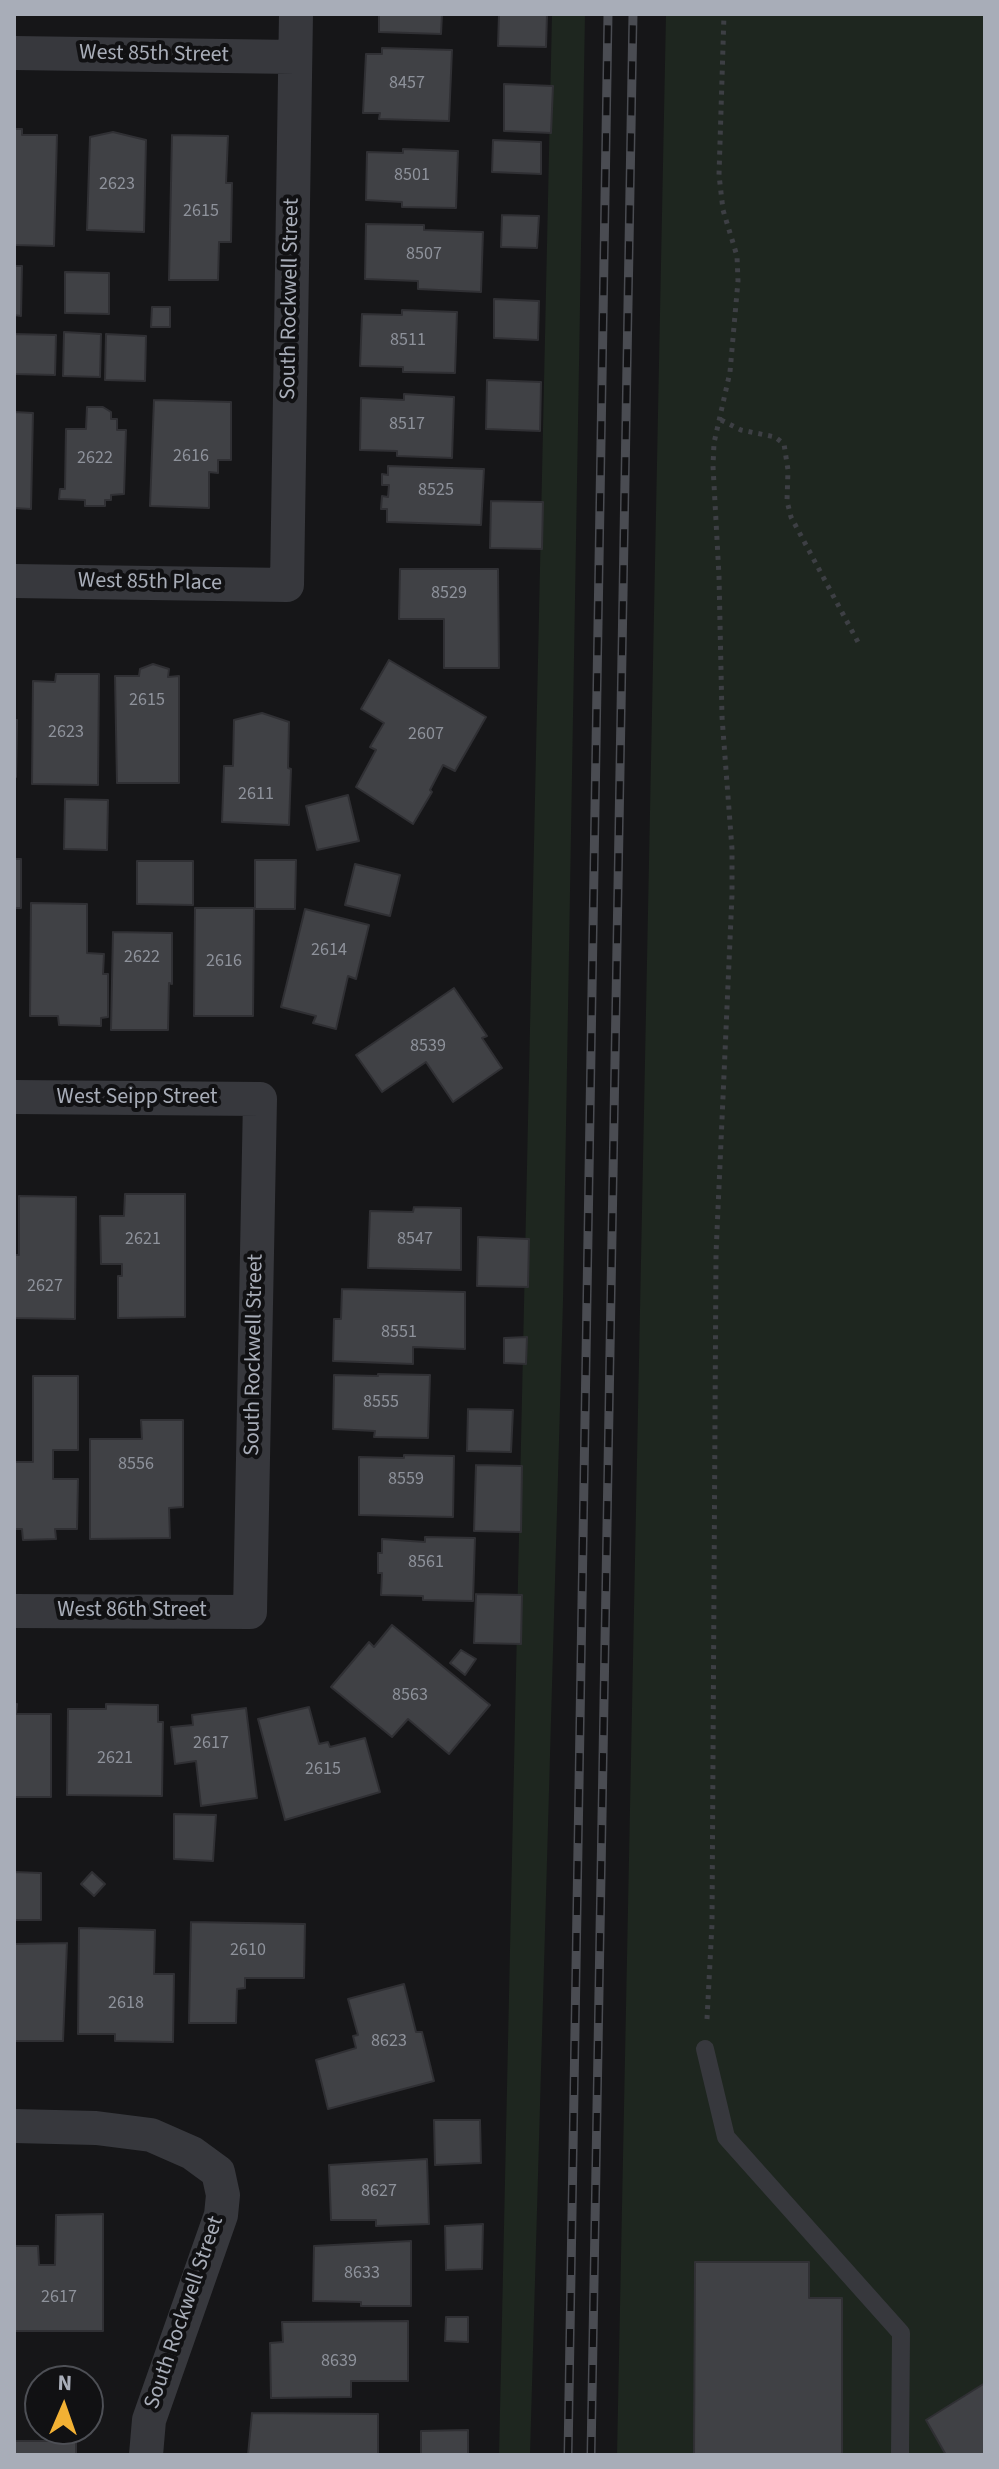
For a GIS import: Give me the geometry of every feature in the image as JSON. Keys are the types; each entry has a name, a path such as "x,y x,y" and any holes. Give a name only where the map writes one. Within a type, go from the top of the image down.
{"street":[{"name":"South Rockwell Street","path":"287,585 296,14"},
{"name":"West 85th Street","path":"14,53 295,57"},
{"name":"West 85th Place","path":"14,581 287,585"},
{"name":"West Seipp Street","path":"14,1097 260,1099"},
{"name":"South Rockwell Street","path":"250,1612 260,1099"},
{"name":"West 86th Street","path":"14,1611 250,1612"},
{"name":"South Rockwell Street","path":"14,2126 96,2128 151,2135 192,2153 218,2172 223,2195 221,2215 149,2420 146,2455"}],"lane":[{"path":"705,2049 726,2137 901,2333 900,2455"}],"path":[{"path":"705,2049 712,1924 716,1254 732,895 713,466 714,443 730,372 738,281 737,256 723,210 719,175 724,14"},
{"path":"721,420 741,430 775,437 784,444 787,454 787,501 791,517 859,644"}],"shaded area":[{"path":"552,14 585,14 563,1301 530,2455 499,2455"},
{"path":"666,14 985,14 985,2455 617,2455"}],"building":[{"path":"372,14 442,14 441,34 379,32 379,15"},
{"path":"499,14 547,14 546,47 498,46"},
{"path":"382,48 452,50 449,121 379,119 380,113 363,113 366,54 382,54"},
{"path":"504,84 553,86 551,133 504,131"},
{"path":"14,129 22,129 22,135 57,135 54,246 14,245"},
{"path":"113,132 146,140 144,232 87,230 90,137"},
{"path":"172,135 228,136 226,183 232,183 231,242 219,242 218,280 169,280"},
{"path":"493,140 541,142 541,174 492,172"},
{"path":"403,149 458,151 456,208 402,207 402,202 366,200 367,152 403,153"},
{"path":"502,215 539,216 537,248 501,247"},
{"path":"366,224 424,225 424,230 483,232 481,292 418,289 418,281 365,279"},
{"path":"14,266 22,266 21,316 14,315"},
{"path":"65,272 109,273 109,314 65,313"},
{"path":"494,299 539,301 538,340 494,338"},
{"path":"152,307 170,307 170,327 151,327"},
{"path":"402,310 457,312 455,373 403,372 403,367 360,366 362,314 402,315"},
{"path":"64,332 101,334 100,377 63,376"},
{"path":"14,334 56,335 55,375 14,374"},
{"path":"106,334 146,336 145,381 105,380"},
{"path":"487,380 541,382 540,431 486,429"},
{"path":"404,394 454,397 452,458 397,456 397,451 360,450 361,398 404,400"},
{"path":"154,400 231,402 231,460 218,460 218,473 209,472 209,508 150,506"},
{"path":"87,407 103,407 111,412 111,419 117,419 117,430 126,430 124,494 111,495 111,500 105,500 105,506 85,506 85,500 59,499 60,489 65,489 66,429 86,429"},
{"path":"14,412 33,413 31,509 14,508"},
{"path":"388,466 484,469 481,525 387,522 387,509 381,509 382,496 388,497 389,485 382,485 382,474 388,475"},
{"path":"491,501 543,502 542,549 490,548"},
{"path":"400,569 498,569 499,668 444,668 444,619 399,619"},
{"path":"389,660 486,717 455,771 443,765 430,790 432,792 413,824 356,787 376,750 370,747 384,723 361,709"},
{"path":"153,664 169,669 168,677 179,676 179,783 117,783 115,676 139,676 140,669"},
{"path":"56,674 99,674 98,785 32,784 33,681 55,682"},
{"path":"262,713 289,722 289,825 222,822 224,766 233,766 234,720"},
{"path":"14,720 17,720 16,777 14,777"},
{"path":"348,795 359,841 317,850 306,806"},
{"path":"65,799 108,800 107,850 64,849"},
{"path":"14,859 21,859 21,908 14,908"},
{"path":"255,860 296,860 295,909 255,909"},
{"path":"137,861 193,861 193,905 137,904"},
{"path":"355,864 400,875 390,916 345,905"},
{"path":"31,903 87,904 87,953 104,954 103,974 108,974 108,1017 101,1018 101,1026 59,1025 58,1016 30,1016"},
{"path":"195,908 254,908 253,1016 194,1016"},
{"path":"305,909 369,925 356,979 348,976 336,1029 313,1023 316,1016 281,1007"},
{"path":"113,932 172,933 168,1030 111,1030"},
{"path":"454,988 487,1036 482,1038 502,1068 453,1102 426,1062 382,1092 356,1055"},
{"path":"125,1194 185,1194 185,1317 118,1318 118,1276 122,1276 122,1264 101,1264 100,1216 124,1216"},
{"path":"19,1196 76,1197 75,1319 14,1318 14,1255 19,1255"},
{"path":"414,1207 461,1208 461,1270 368,1268 370,1211 413,1212"},
{"path":"478,1237 529,1239 528,1287 477,1286"},
{"path":"342,1289 465,1292 465,1349 413,1347 413,1364 333,1361 334,1319 341,1319"},
{"path":"527,1337 526,1364 504,1363 504,1338"},
{"path":"334,1375 430,1375 428,1438 374,1437 375,1431 333,1429"},
{"path":"33,1376 78,1376 78,1450 53,1450 53,1479 78,1479 77,1529 55,1529 56,1539 23,1540 22,1529 14,1529 14,1462 33,1462"},
{"path":"468,1409 513,1410 511,1452 467,1451"},
{"path":"141,1420 183,1420 183,1507 169,1508 170,1538 90,1539 90,1439 142,1439"},
{"path":"404,1455 454,1456 453,1517 359,1515 359,1457 404,1458"},
{"path":"476,1465 522,1466 521,1532 474,1531"},
{"path":"425,1537 475,1538 473,1601 381,1595 382,1573 378,1573 378,1553 382,1553 382,1539 425,1542"},
{"path":"476,1594 522,1595 521,1644 474,1643"},
{"path":"392,1625 490,1705 449,1754 408,1719 392,1737 331,1687 369,1642 374,1647"},
{"path":"461,1650 476,1659 465,1675 450,1663"},
{"path":"14,1704 17,1704 16,1714 51,1714 51,1797 14,1797"},
{"path":"106,1704 158,1705 158,1722 163,1722 162,1796 67,1795 68,1709 106,1709"},
{"path":"309,1707 319,1744 328,1742 330,1747 365,1738 380,1792 285,1820 258,1719"},
{"path":"246,1708 257,1798 201,1806 196,1761 175,1764 171,1727 193,1725 192,1715"},
{"path":"174,1814 216,1815 213,1861 174,1859"},
{"path":"14,1872 41,1873 41,1920 14,1920"},
{"path":"92,1872 105,1884 94,1896 81,1884"},
{"path":"191,1922 305,1924 304,1978 245,1978 245,1988 237,1989 236,2023 189,2023"},
{"path":"79,1928 155,1930 154,1974 174,1974 173,2042 115,2041 115,2034 78,2034"},
{"path":"67,1943 63,2041 14,2041 14,1944"},
{"path":"404,1984 416,2032 422,2032 434,2081 328,2109 316,2060 356,2048 353,2036 358,2035 348,1999"},
{"path":"434,2120 480,2120 481,2163 435,2165"},
{"path":"427,2159 429,2224 376,2226 376,2220 331,2220 329,2165"},
{"path":"103,2214 103,2331 14,2331 14,2246 38,2246 39,2265 55,2265 56,2215"},
{"path":"483,2224 482,2269 446,2270 445,2226"},
{"path":"411,2241 411,2306 361,2306 361,2302 313,2301 314,2246"},
{"path":"695,2262 809,2262 809,2298 842,2298 842,2455 694,2455"},
{"path":"446,2317 468,2317 468,2342 445,2341"},
{"path":"408,2321 408,2381 351,2381 351,2397 271,2398 270,2343 283,2342 282,2322"},
{"path":"985,2383 985,2455 946,2455 926,2420"},
{"path":"252,2413 378,2414 378,2455 248,2455"},
{"path":"468,2430 468,2455 421,2455 421,2431"},
{"path":"14,2441 24,2441 24,2445 76,2445 76,2455 14,2455"}],"railway":[{"path":"568,2455 608,14"},
{"path":"591,2455 633,14"}]}
